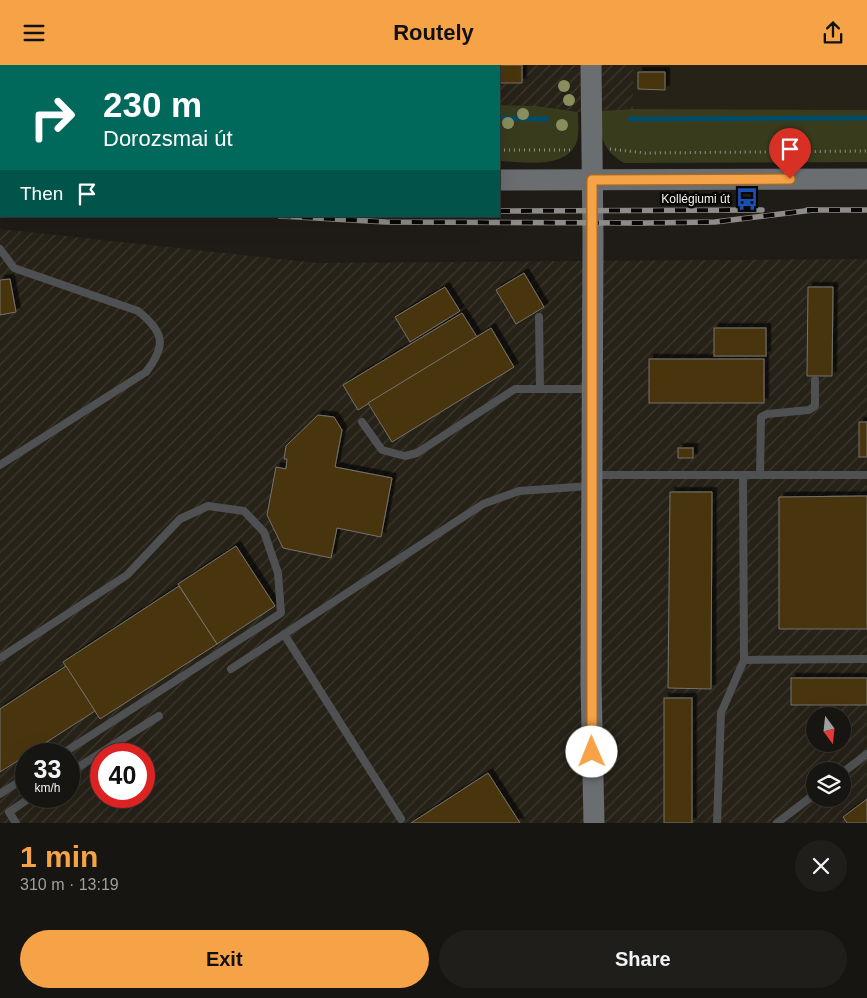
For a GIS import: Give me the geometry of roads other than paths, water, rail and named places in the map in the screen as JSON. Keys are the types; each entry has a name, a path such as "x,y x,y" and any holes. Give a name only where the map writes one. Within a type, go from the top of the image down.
{"street":[{"path":"591,65 591,682 594,823"},
{"path":"500,180 867,179"}],"lane":[{"path":"0,249 3,258 14,268 138,311 155,324 160,343 158,358 146,372 0,465"},
{"path":"539,317 540,389"},
{"path":"760,475 761,417 767,414 809,410 815,406 815,380"},
{"path":"362,422 382,450 405,455 417,453 515,389 592,389"},
{"path":"231,669 483,504 519,491 592,481 743,475 867,475"},
{"path":"717,823 720,713 744,660 743,475"},
{"path":"0,658 127,575 180,519 208,506 244,511 264,531 278,573 281,613 79,743"},
{"path":"284,635 400,819"},
{"path":"744,660 867,659"},
{"path":"80,766 159,716"},
{"path":"851,766 867,754"},
{"path":"0,793 15,784"},
{"path":"777,823 806,801"},
{"path":"15,808 9,812 16,823"}],"waterway":[{"path":"500,118 547,119"},
{"path":"630,119 867,118"}],"railway":[{"path":"500,211 762,210"},
{"path":"807,210 867,210"},
{"path":"298,217 386,222 645,223 715,222 813,210"}],"place":[{"name":"Kollégiumi út","path":"747,199"}]}
